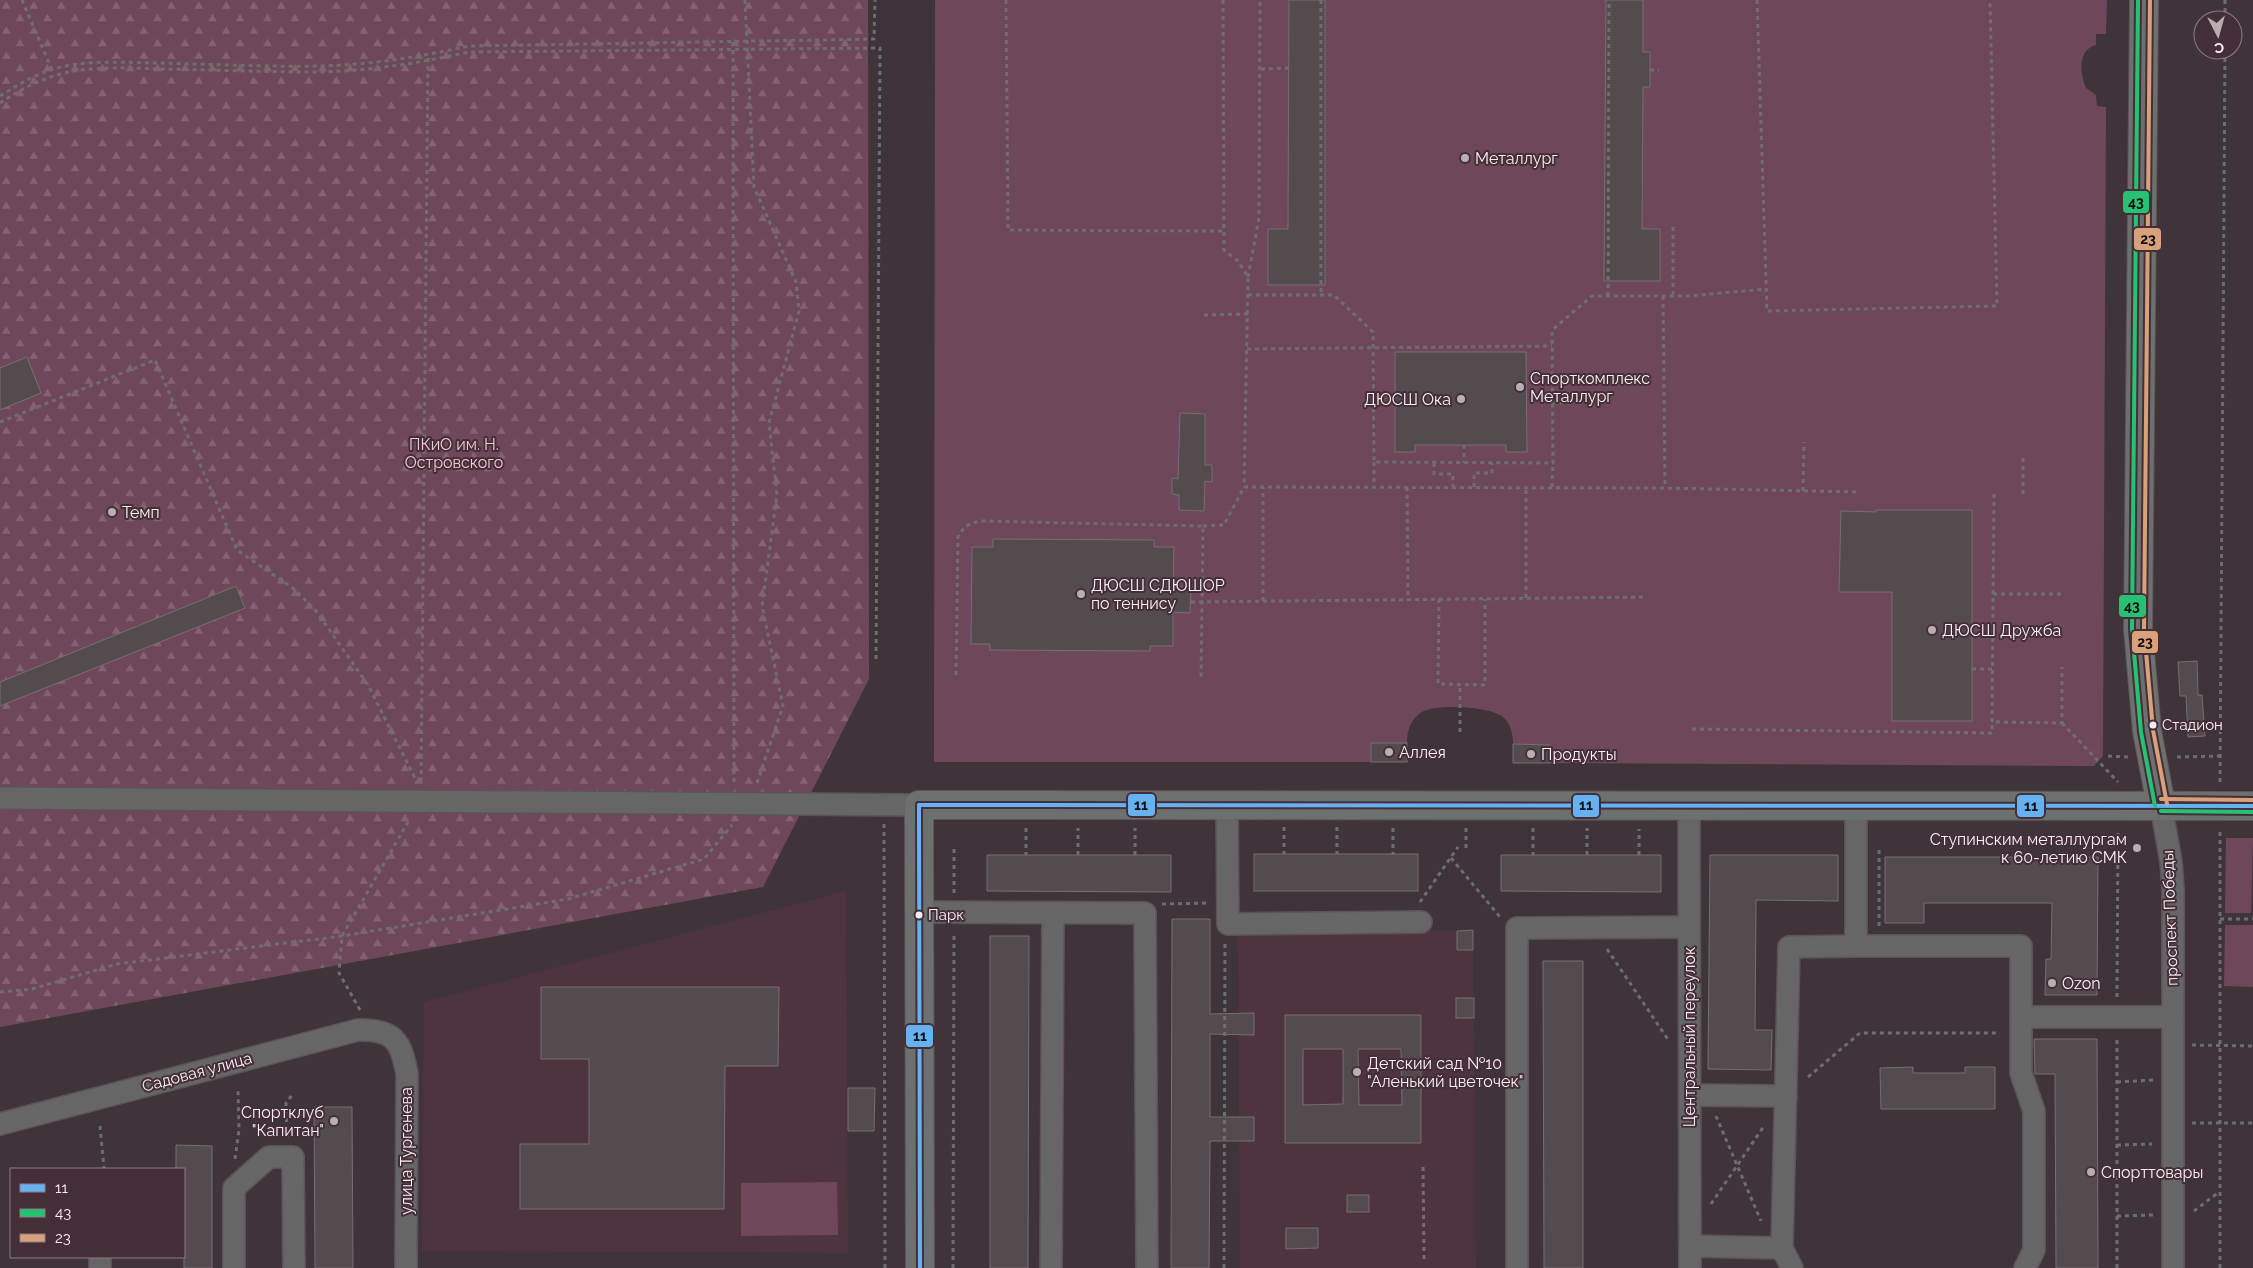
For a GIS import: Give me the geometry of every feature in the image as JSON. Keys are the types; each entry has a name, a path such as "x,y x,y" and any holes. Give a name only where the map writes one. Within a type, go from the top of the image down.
{"main road":[{"name":"проспект Победы","path":"2144,0 2138,611 2143,698 2160,805"},
{"path":"920,1268 919,805 2253,806"}],"street":[{"path":"0,798 919,805"},
{"path":"1227,805 1228,924 1413,922"},
{"name":"Центральный переулок","path":"1689,805 1690,1072 1698,1095 1690,1268"},
{"path":"1856,805 1856,946"},
{"name":"проспект Победы","path":"2160,805 2170,855 2172,889 2174,1268"},
{"path":"919,912 1144,913 1147,1268"},
{"path":"1051,1268 1053,913"},
{"path":"1517,1268 1517,928 1689,927"},
{"path":"1792,1268 1778,1248 1786,1096 1789,947 2021,946 2022,1073 2034,1111 2034,1250 2025,1268"},
{"path":"2021,1025 2174,1032"},
{"name":"улица Тургенева","path":"370,1029 386,1033 394,1038 400,1047 407,1074 406,1268"},
{"name":"Садовая улица","path":"0,1124 358,1030 370,1029"},
{"path":"1698,1095 1786,1096"},
{"path":"234,1268 234,1188 269,1157 293,1157 294,1268"},
{"path":"1690,1246 1778,1248"}],"path":[{"path":"22,0 52,70"},
{"path":"0,992 32,989 117,964 342,936 568,899 704,859 742,804 783,706 762,606 777,495 769,423 799,311 796,282 754,187 745,0"},
{"path":"0,96 24,80 52,70 81,65 129,63 319,66 428,55 468,46 747,43 874,39 875,0"},
{"path":"1006,0 1008,230 1224,231"},
{"path":"1223,0 1224,250 1238,261 1248,277"},
{"path":"956,675 957,548 958,537 962,529 969,523 981,521 1224,525 1244,487 1248,277 1259,218 1260,0"},
{"path":"1321,0 1321,295"},
{"path":"1608,296 1609,0"},
{"path":"1757,0 1767,311 1997,306 1990,0"},
{"path":"733,42 742,804"},
{"path":"0,103 31,85 54,76 82,70 124,68 320,72 428,61 469,52 880,48 876,662"},
{"path":"0,422 155,360 237,550 293,588 316,612 368,685 420,789 428,55"},
{"path":"2220,1268 2220,806 2225,60"},
{"path":"1260,69 1289,68"},
{"path":"1650,70 1659,70"},
{"path":"1673,227 1673,296"},
{"path":"1552,488 1552,330 1592,296 1673,296 1766,290"},
{"path":"1248,295 1334,295 1373,332 1374,487"},
{"path":"1663,296 1665,488"},
{"path":"1204,315 1248,314"},
{"path":"1247,348 1552,346"},
{"path":"1552,403 1569,404"},
{"path":"1802,491 1804,442"},
{"path":"1464,445 1464,463"},
{"path":"2023,455 2023,494"},
{"path":"1374,462 1553,463"},
{"path":"1434,463 1434,474 1453,474 1453,487"},
{"path":"1474,487 1474,474 1492,473 1492,463"},
{"path":"1244,487 1665,488 1860,492"},
{"path":"1263,601 1264,487"},
{"path":"1407,487 1408,600"},
{"path":"1526,487 1526,598"},
{"path":"1692,729 1992,733 1994,494"},
{"path":"1201,679 1203,526"},
{"path":"1993,594 2062,594"},
{"path":"1191,602 1647,597"},
{"path":"1439,599 1438,684 1485,685 1486,599"},
{"path":"1993,628 2062,629"},
{"path":"2062,667 2062,723 2108,774"},
{"path":"1972,669 1992,669"},
{"path":"1460,684 1460,732"},
{"path":"1992,722 2062,723"},
{"path":"370,1029 339,973 342,936 420,801"},
{"path":"884,805 885,1268"},
{"path":"953,1268 954,846"},
{"path":"1413,922 1458,847"},
{"path":"1879,849 1879,946"},
{"path":"1451,858 1496,914 1517,928"},
{"path":"1144,913 1154,904 1228,902"},
{"path":"2220,919 2253,919"},
{"path":"1224,1268 1225,943 1228,924"},
{"path":"1593,927 1690,1072"},
{"path":"1708,1208 1786,1096 1860,1033 2021,1025"},
{"path":"2174,1032 2220,1046 2253,1046"},
{"path":"2117,1082 2160,1080"},
{"path":"236,1150 239,1130 238,1090"},
{"path":"1698,1095 1737,1164 1778,1248"},
{"path":"286,1132 286,1103 292,1096"},
{"path":"2189,1123 2253,1123"},
{"path":"100,1126 104,1168"},
{"path":"2117,1145 2160,1143"},
{"path":"1423,1167 1424,1260"},
{"path":"2189,1214 2220,1192"},
{"path":"2118,1216 2161,1214"}],"shaded area":[{"path":"846,891 848,1253 422,1251 424,1002"},
{"name":"Детский сад №10 \"Аленький цветочек\"","path":"1473,930 1476,1268 1240,1268 1238,933"}],"green space":[{"name":"ПКиО им. Н. Островского","path":"0,0 868,0 869,679 763,887 0,1027"},
{"name":"Спорткомплекс Металлург","path":"935,0 2107,0 2106,34 2096,34 2096,45 2086,52 2082,63 2082,76 2086,88 2096,95 2097,106 2106,107 2103,756 2094,766 1550,763 1549,745 1513,744 1513,737 1508,723 1496,713 1476,708 1441,707 1424,711 1413,720 1408,733 1407,743 1371,744 1371,762 934,762"},
{"path":"2226,838 2253,838 2251,913 2225,913"},
{"path":"2225,925 2253,925 2253,987 2224,986"},
{"path":"837,1182 838,1235 741,1236 741,1183"}],"building":[{"path":"1289,0 1325,0 1325,285 1268,285 1268,229 1288,229"},
{"path":"1606,0 1643,0 1643,52 1650,52 1650,87 1643,87 1642,229 1660,229 1660,281 1604,281"},
{"name":"ДЮСШ Ока","path":"1395,352 1526,352 1527,452 1506,452 1506,445 1415,445 1415,452 1395,452"},
{"path":"27,357 41,393 0,410 0,368"},
{"path":"1180,413 1205,414 1205,465 1212,465 1212,482 1205,481 1204,511 1179,510 1179,495 1172,494 1172,478 1178,479"},
{"name":"ДЮСШ Дружба","path":"1876,510 1972,510 1972,721 1892,721 1892,592 1839,592 1841,511 1876,512"},
{"name":"ДЮСШ СДЮШОР по теннису","path":"993,539 1154,540 1154,547 1174,547 1173,587 1191,586 1190,613 1173,612 1173,646 1150,646 1150,651 990,650 990,644 971,644 972,547 993,547"},
{"path":"236,586 245,608 0,706 0,682"},
{"path":"2197,661 2198,695 2202,695 2205,736 2188,737 2186,696 2180,696 2178,662"},
{"name":"Аллея","path":"1371,743 1407,743 1407,762 1371,762"},
{"name":"Продукты","path":"1513,744 1550,745 1550,763 1513,763"},
{"path":"1254,854 1418,854 1418,891 1254,891"},
{"path":"987,855 1171,855 1171,892 987,891"},
{"path":"1501,855 1661,855 1661,892 1501,891"},
{"path":"1710,855 1838,855 1838,901 1756,900 1755,1030 1772,1030 1771,1070 1708,1069"},
{"path":"1885,857 2098,857 2097,995 2045,995 2046,959 2051,959 2052,903 1924,903 1924,923 1885,923"},
{"path":"1172,919 1210,919 1210,1014 1254,1013 1254,1035 1210,1034 1210,1117 1254,1117 1254,1141 1210,1141 1209,1268 1171,1268"},
{"path":"1473,930 1473,950 1457,950 1457,931"},
{"path":"990,936 1029,936 1028,1268 990,1268"},
{"path":"1543,961 1583,961 1583,1268 1544,1268"},
{"path":"541,987 779,987 778,1066 725,1066 724,1209 520,1209 520,1144 589,1144 589,1059 541,1059"},
{"path":"1456,998 1474,998 1474,1018 1456,1018"},
{"path":"1285,1015 1421,1015 1421,1143 1285,1143","holes":["1303,1049 1343,1049 1343,1104 1303,1105","1358,1049 1401,1049 1402,1105 1359,1105"]},
{"path":"2034,1039 2097,1039 2098,1268 2056,1268 2055,1074 2035,1074"},
{"path":"1913,1067 1913,1073 1965,1073 1965,1067 1995,1067 1995,1109 1881,1109 1880,1068"},
{"path":"848,1088 875,1088 874,1131 848,1131"},
{"path":"314,1107 352,1107 353,1268 315,1268"},
{"path":"176,1145 212,1146 212,1268 184,1268 185,1168 176,1168"},
{"path":"1347,1195 1369,1195 1369,1212 1347,1212"},
{"path":"1286,1228 1318,1228 1318,1248 1286,1249"}],"transit line":[{"name":"43","path":"2138,0 2132,629 2141,732 2155,806"},
{"name":"23","path":"2150,0 2144,629 2153,730 2167,804"},
{"name":"23","path":"2161,799 2253,800"},
{"name":"11","path":"919,805 2253,806"},
{"name":"11","path":"919,805 920,1268"},
{"name":"43","path":"2161,811 2253,812"}],"place":[{"name":"Металлург","path":"1465,158"},
{"name":"Спорткомплекс Металлург","path":"1520,387"},
{"name":"ДЮСШ Ока","path":"1461,399"},
{"name":"Темп","path":"112,512"},
{"name":"ДЮСШ СДЮШОР по теннису","path":"1081,594"},
{"name":"ДЮСШ Дружба","path":"1932,630"},
{"name":"Стадион","path":"2153,725"},
{"name":"Аллея","path":"1389,752"},
{"name":"Продукты","path":"1531,754"},
{"name":"Ступинским металлургам к 60-летию СМК","path":"2137,848"},
{"name":"Парк","path":"919,915"},
{"name":"Ozon","path":"2052,983"},
{"name":"Детский сад №10 \"Аленький цветочек\"","path":"1357,1072"},
{"name":"Спортклуб \"Капитан\"","path":"334,1121"},
{"name":"Спорттовары","path":"2091,1172"}]}
